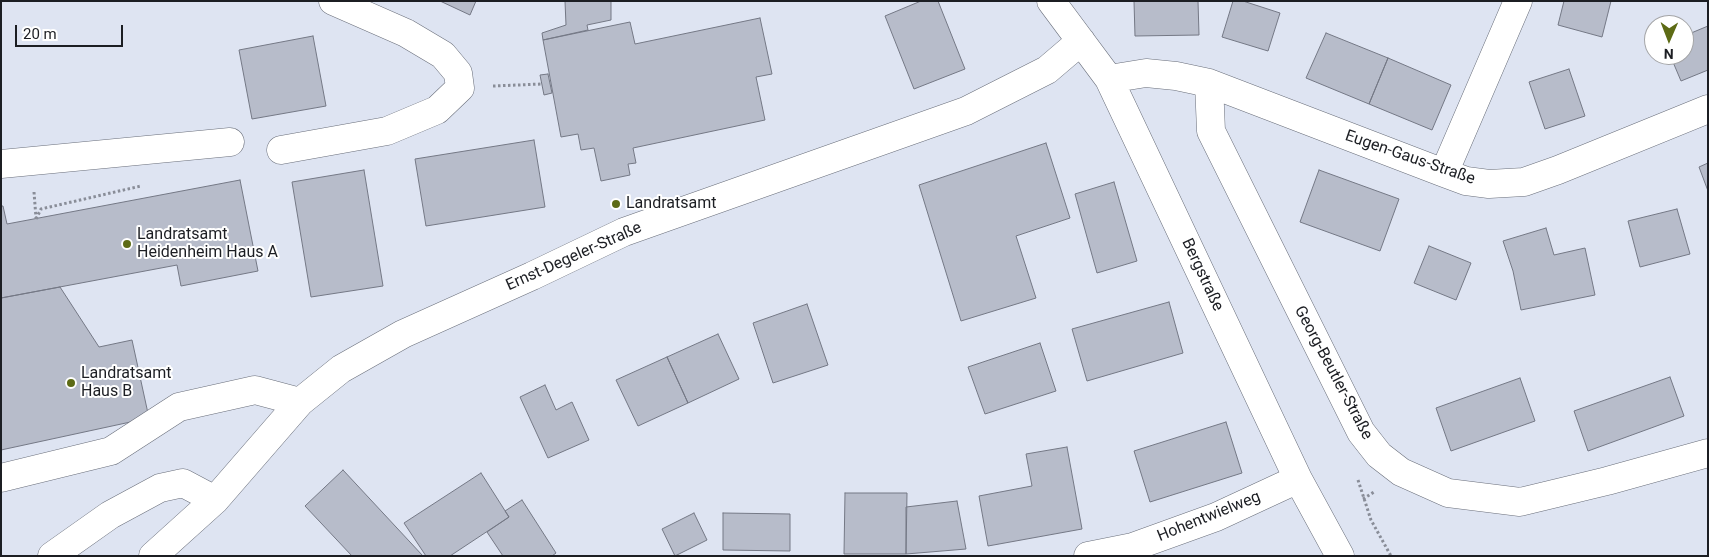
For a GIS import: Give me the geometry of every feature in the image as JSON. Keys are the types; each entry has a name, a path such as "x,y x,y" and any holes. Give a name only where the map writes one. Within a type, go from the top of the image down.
{"street":[{"path":"280,150 387,131 437,110 460,88 458,73 444,55 406,33 333,1"},
{"name":"Bergstraße","path":"1051,1 1109,79 1298,479 1340,556"},
{"path":"1444,173 1518,1"},
{"name":"Ernst-Degeler-Straße","path":"153,556 215,500 300,402 341,369 403,334 624,232 966,111 1047,70 1081,41"},
{"name":"Eugen-Gaus-Straße","path":"1109,79 1146,73 1176,76 1209,83 1466,181 1489,184 1524,182 1708,109"},
{"name":"Georg-Beutler-Straße","path":"1209,83 1211,131 1361,432 1378,455 1401,472 1448,493 1520,502 1607,482 1708,453"},
{"path":"1,164 230,142"},
{"path":"1,478 111,451 179,407 255,390 300,402"},
{"name":"Hohentwielweg","path":"1088,556 1133,547 1207,521 1298,479"},
{"path":"52,556 110,515 160,488 183,483 215,500"}],"path":[{"path":"460,88 542,84"},
{"path":"130,183 140,182"},
{"path":"34,202 36,219 41,209 150,184"},
{"path":"1361,432 1352,458 1369,513 1390,556"}],"building":[{"path":"440,1 476,1 470,15"},
{"path":"565,1 611,1 611,20 587,25 588,30 543,40 542,33 566,25"},
{"path":"921,1 938,1 965,69 914,89 885,16"},
{"path":"1134,1 1198,1 1199,35 1135,36"},
{"path":"1233,1 1243,1 1280,13 1268,51 1222,37"},
{"path":"1564,1 1611,1 1602,37 1558,25"},
{"path":"760,18 772,74 756,77 765,120 633,148 636,163 628,164 630,175 601,181 594,148 581,150 578,134 561,137 543,40 630,22 635,44"},
{"path":"1708,26 1708,70 1681,81 1674,65 1694,65 1694,32"},
{"path":"1326,33 1388,58 1369,104 1306,78"},
{"path":"313,36 326,106 252,119 239,50"},
{"path":"1388,58 1451,85 1432,130 1369,104"},
{"path":"1569,69 1585,116 1545,129 1529,82"},
{"path":"548,74 552,93 544,95 540,75"},
{"path":"534,140 545,207 426,226 415,159"},
{"path":"1046,143 1070,218 1016,236 1036,298 961,321 919,185"},
{"path":"1708,163 1708,191 1699,167"},
{"path":"364,170 383,286 311,297 292,182"},
{"path":"1319,170 1399,199 1380,251 1300,222"},
{"name":"Landratsamt Heidenheim Haus A","path":"240,180 258,271 181,286 177,265 1,298 1,206 3,206 7,224"},
{"path":"1114,182 1137,261 1097,273 1075,194"},
{"path":"1677,209 1690,254 1640,267 1628,221"},
{"path":"1546,228 1554,255 1585,248 1595,295 1521,310 1513,271 1503,241"},
{"path":"1429,246 1471,263 1456,300 1414,283"},
{"name":"Landratsamt Haus B","path":"60,287 99,347 132,340 149,418 1,450 1,298"},
{"path":"1169,302 1183,353 1087,381 1072,329"},
{"path":"807,304 828,365 773,383 753,323"},
{"path":"718,334 739,379 688,403 667,357"},
{"path":"1040,343 1056,391 985,414 968,367"},
{"path":"667,357 688,403 638,426 616,380"},
{"path":"1670,377 1684,416 1588,451 1574,411"},
{"path":"1520,378 1535,421 1451,451 1436,408"},
{"path":"545,385 556,410 572,402 589,440 548,458 520,397"},
{"path":"1226,422 1242,473 1150,502 1134,451"},
{"path":"1067,447 1082,529 988,546 979,496 1032,486 1026,454"},
{"path":"343,470 423,556 352,556 305,506"},
{"path":"481,473 509,517 450,556 426,556 404,523"},
{"path":"845,493 907,493 906,554 844,554"},
{"path":"522,500 556,553 552,556 503,556 487,532 509,517 505,511"},
{"path":"957,501 966,549 906,554 906,507"},
{"path":"694,513 707,540 675,556 662,529"},
{"path":"723,513 790,514 790,551 723,550"}],"place":[{"name":"Landratsamt","path":"616,204"},
{"name":"Landratsamt Heidenheim Haus A","path":"127,244"},
{"name":"Landratsamt Haus B","path":"71,383"}]}
